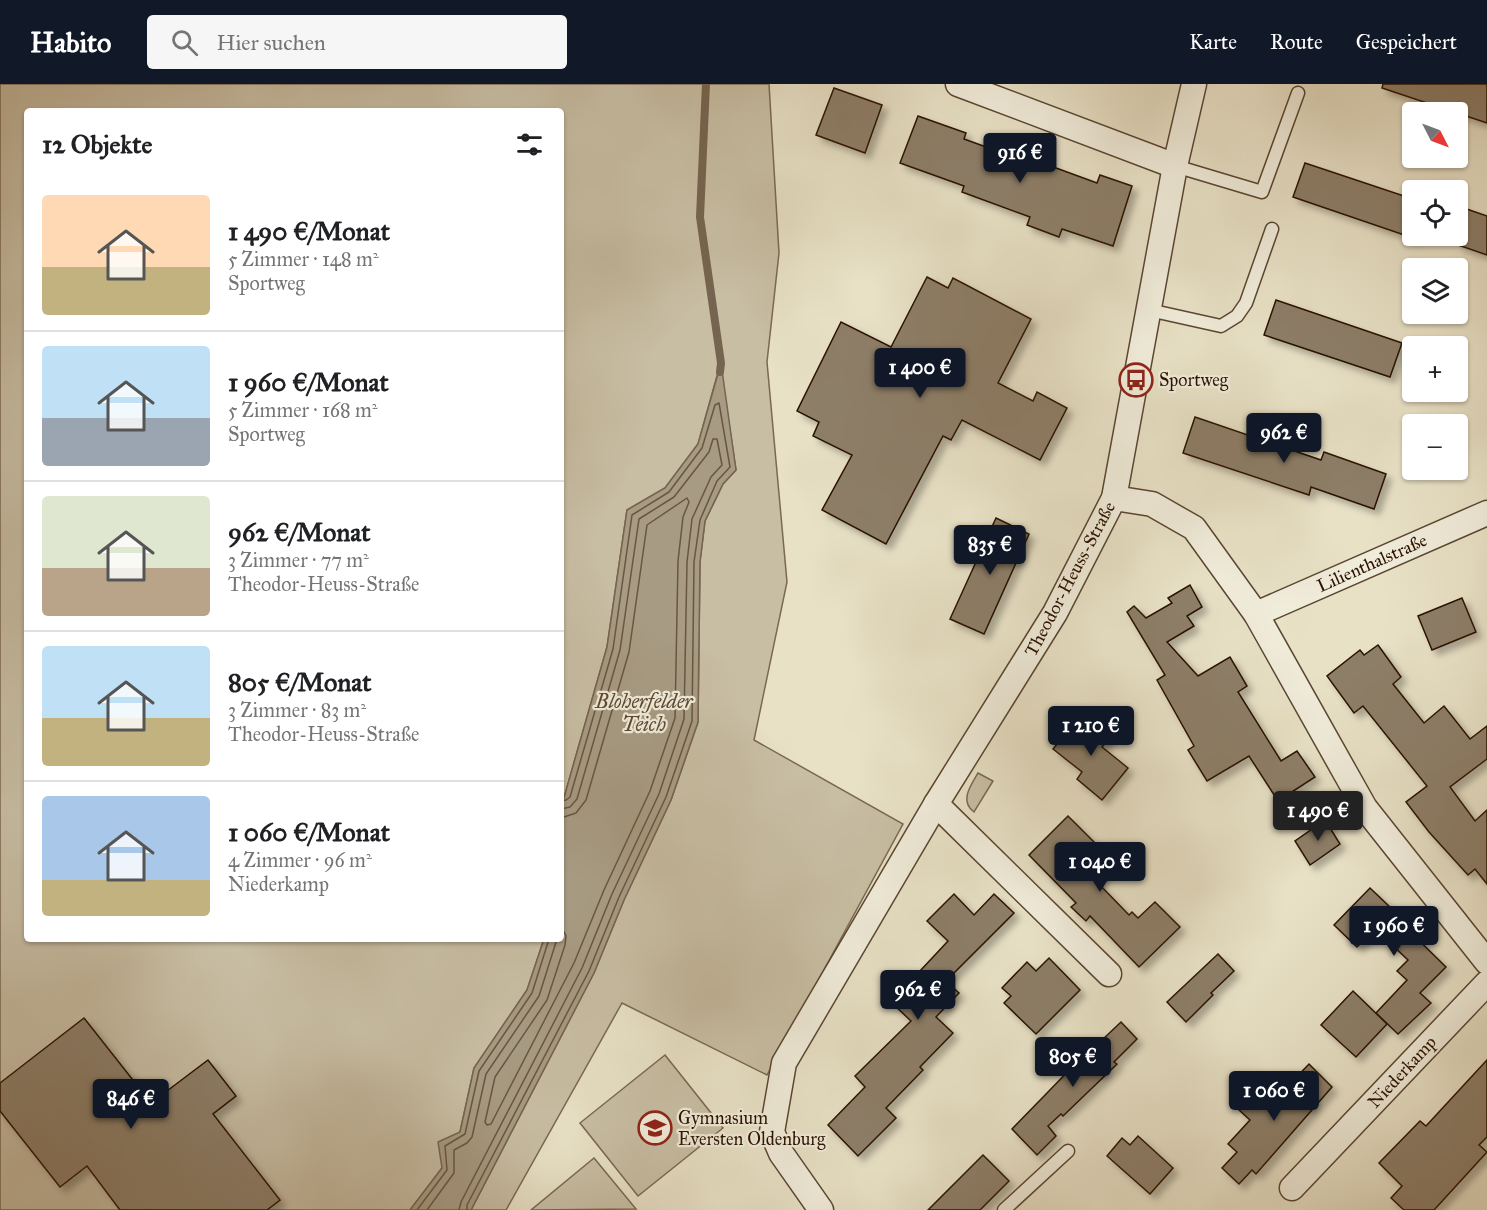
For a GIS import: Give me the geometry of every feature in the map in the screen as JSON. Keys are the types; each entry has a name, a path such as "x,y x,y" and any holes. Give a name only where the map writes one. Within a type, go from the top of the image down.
{"street":[{"path":"958,84 1175,166"},
{"name":"Theodor-Heuss-Straße","path":"822,1210 781,1153 772,1132 784,1064 936,804 1055,613 1114,498 1175,166 1194,84"},
{"path":"1114,498 1152,504 1194,528 1256,614 1365,807 1487,962"},
{"name":"Lilienthalstraße","path":"1256,614 1487,513"},
{"path":"936,804 1109,974"},
{"name":"Niederkamp","path":"1292,1188 1487,982"}],"lane":[{"path":"1175,166 1262,192 1298,93"},
{"path":"1149,310 1221,326 1237,316 1246,303 1272,229"},
{"path":"1004,1210 1068,1150"}],"shaded area":[{"path":"0,84 769,84 779,253 767,362 787,582 754,740 903,824 767,1075 622,1003 506,1210 471,1210 594,973 624,900 671,800 698,722 700,562 705,521 723,484 736,470 720,365 698,444 665,488 627,510 607,647 564,798 564,108 24,108 24,942 543,942 527,990 474,1068 460,1132 442,1168 410,1210 0,1210"},
{"path":"978,773 993,781 974,812 967,803 967,798"},
{"path":"665,1055 723,1128 638,1196 580,1123"},
{"path":"594,1158 636,1209 531,1210"}],"water":[{"name":"Bloherfelder Teich","path":"721,363 736,470 723,484 705,521 700,562 698,722 671,800 624,900 594,973 471,1210 410,1210 442,1168 438,1142 460,1132 474,1068 527,990 543,942 564,942 564,798 607,647 627,510 665,488 698,444"}],"building":[{"path":"1383,84 1487,84 1487,123 1468,117 1468,102 1424,102 1382,88"},
{"path":"834,88 882,105 865,153 816,135"},
{"path":"918,116 966,133 964,139 1047,169 1048,165 1097,183 1100,175 1132,186 1113,246 1062,229 1059,237 1027,225 1030,217 962,192 964,186 900,163"},
{"path":"1305,163 1402,195 1402,234 1293,197"},
{"path":"1468,209 1487,216 1487,255 1461,246 1468,246"},
{"path":"927,277 948,288 953,278 1031,319 998,383 1033,401 1037,392 1067,408 1040,460 962,420 951,440 943,436 886,544 822,510 852,455 813,436 819,422 797,411 841,322 891,347"},
{"path":"1276,300 1402,343 1390,377 1264,335"},
{"path":"1195,417 1321,460 1324,452 1386,474 1374,509 1311,487 1309,495 1183,453"},
{"path":"996,518 1029,534 984,634 950,619"},
{"path":"1190,585 1202,607 1187,616 1194,626 1167,642 1198,676 1230,657 1247,686 1238,692 1281,761 1297,751 1315,777 1278,801 1249,756 1207,781 1188,750 1194,746 1157,680 1165,675 1127,612 1134,606 1146,618 1172,603 1168,598"},
{"path":"1462,598 1476,632 1432,650 1418,616"},
{"path":"1378,645 1401,677 1393,684 1424,723 1444,706 1470,739 1487,726 1487,759 1450,787 1475,821 1487,810 1487,884 1475,869 1468,875 1429,832 1406,802 1427,786 1363,706 1354,713 1327,676 1360,650 1364,655"},
{"path":"1081,715 1110,738 1102,747 1128,768 1102,800 1077,779 1082,772 1053,749"},
{"path":"1068,816 1102,850 1094,858 1107,871 1097,882 1129,915 1132,912 1138,918 1155,902 1180,927 1139,967 1090,916 1086,921 1071,907 1076,903 1029,855"},
{"path":"1325,820 1340,844 1310,865 1295,841"},
{"path":"1370,888 1393,910 1390,912 1446,967 1420,993 1431,1003 1398,1034 1376,1013 1407,980 1397,971 1408,960 1375,929 1357,947 1334,925"},
{"path":"954,894 974,915 994,894 1014,913 946,981 959,993 936,1017 953,1033 920,1067 923,1070 886,1108 896,1118 858,1156 828,1125 865,1087 855,1076 911,1021 891,1002 948,941 927,921"},
{"path":"1218,954 1234,971 1186,1022 1167,1002"},
{"path":"1049,958 1080,990 1036,1034 1004,1003 1011,996 1002,988 1027,962 1036,971"},
{"path":"1353,991 1387,1024 1356,1057 1321,1025"},
{"path":"84,1018 151,1103 208,1060 236,1096 213,1114 280,1200 267,1210 120,1210 87,1166 60,1187 0,1111 0,1083"},
{"path":"1121,1022 1137,1039 1114,1062 1117,1064 1063,1116 1061,1114 1048,1126 1056,1136 1037,1155 1012,1129 1081,1058"},
{"path":"1487,1060 1487,1137 1479,1145 1487,1152 1434,1210 1404,1210 1391,1198 1402,1186 1379,1163 1420,1121 1426,1126"},
{"path":"1309,1064 1332,1087 1256,1174 1252,1170 1239,1184 1222,1168 1237,1152 1228,1144 1250,1120 1239,1110 1258,1090 1265,1096 1278,1084 1285,1089"},
{"path":"1138,1136 1173,1168 1150,1194 1107,1156 1122,1138 1130,1145"},
{"path":"983,1155 1009,1181 980,1210 928,1210"}],"waterway":[{"path":"706,84 700,217 721,363 720,372"}],"place":[{"name":"Sportweg","path":"1136,380"},
{"name":"Gymnasium Eversten Oldenburg","path":"655,1128"}]}
